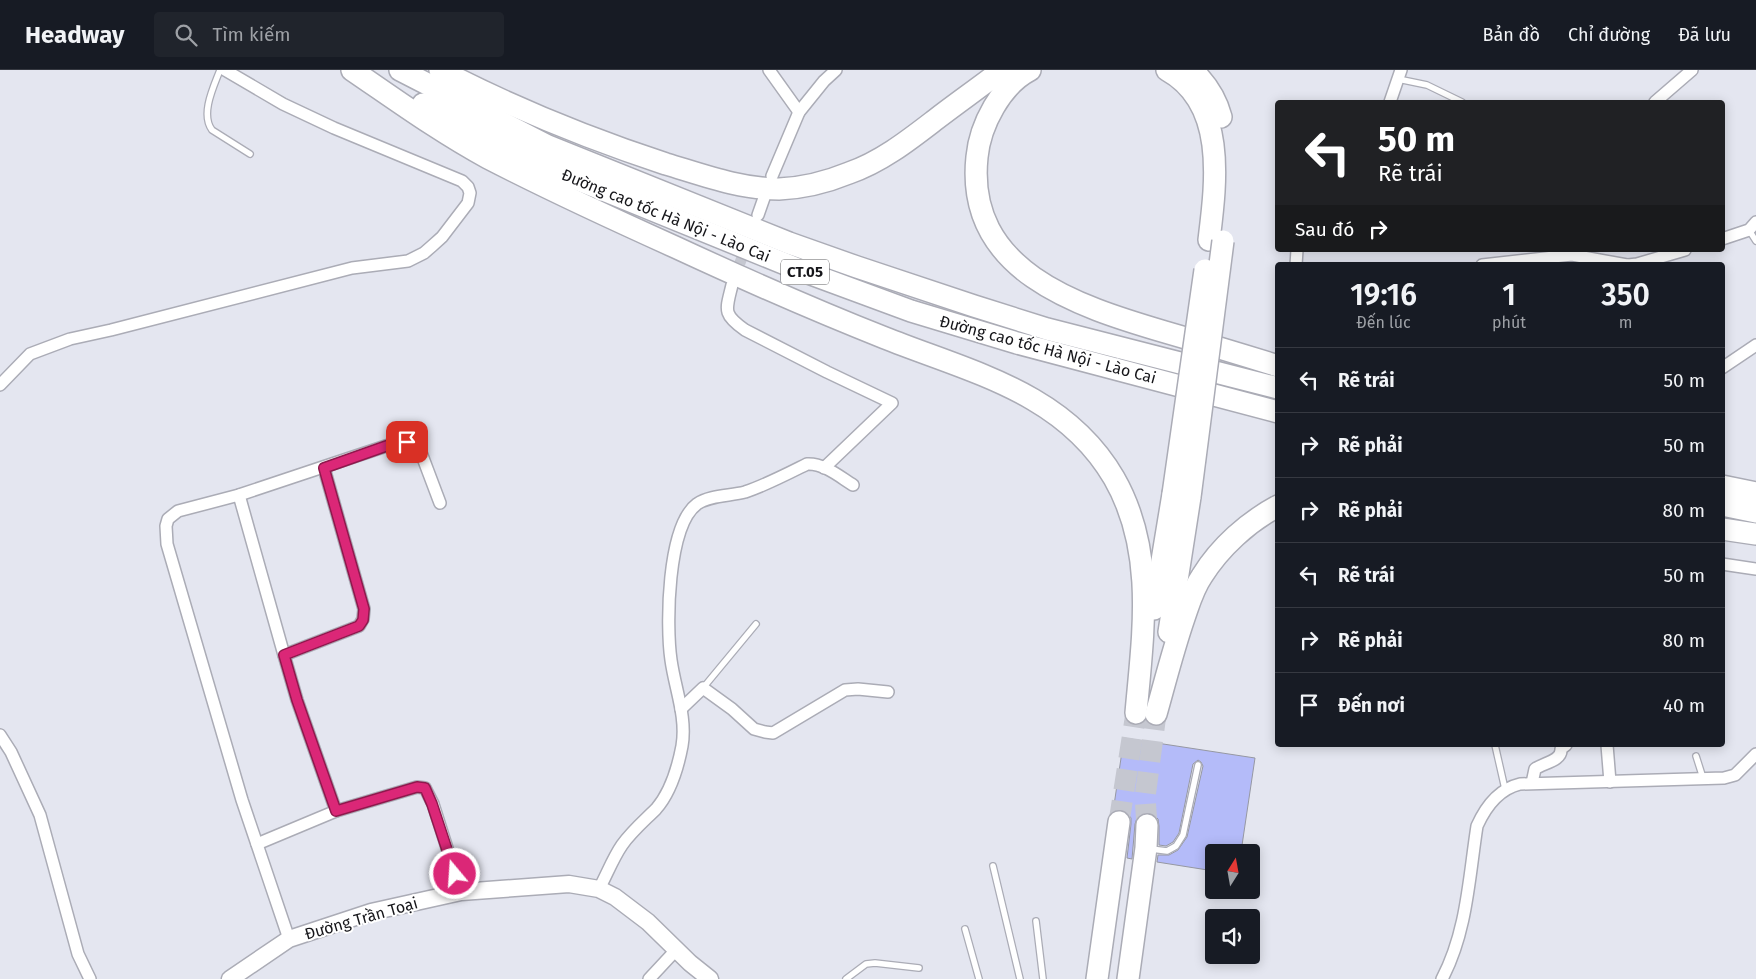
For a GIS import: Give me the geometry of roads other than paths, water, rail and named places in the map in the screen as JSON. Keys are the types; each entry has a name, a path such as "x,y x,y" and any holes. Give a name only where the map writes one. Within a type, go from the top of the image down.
{"highway":[{"path":"352,70 432,124 505,166 673,246 778,293 1002,383 1053,411 1088,443 1113,477 1123,497 1139,546 1144,578 1143,623 1146,713"},
{"name":"Đường cao tốc Hà Nội - Lào Cai","path":"356,70 542,165 800,270 911,311 991,335 1275,411"},
{"name":"Đường cao tốc Hà Nội - Lào Cai","path":"400,70 548,146 789,243 857,268 1047,329 1275,387"},
{"path":"440,70 479,91 546,121 625,150 732,184 780,189 824,182 851,173 877,160 901,146 1002,70"},
{"path":"1030,70 1002,95 987,118 978,144 974,177 980,210 992,236 1010,259 1028,274 1077,303 1121,319 1275,365"},
{"path":"1167,70 1194,93 1206,114 1212,139 1216,241"},
{"path":"1146,713 1182,495 1216,241 1228,194 1226,138 1215,98 1206,83 1192,70"},
{"path":"1725,487 1756,493"},
{"path":"1725,507 1756,512"},
{"path":"1146,713 1193,593 1202,575 1215,557 1239,533 1275,508"},
{"path":"1725,529 1756,534"},
{"path":"1097,979 1119,822"},
{"path":"1128,979 1146,848 1147,825"}],"street":[{"path":"0,385 30,354 70,339 352,268 408,260 424,253 442,237 468,203 470,193 468,187 462,181 334,128 283,104 224,70"},
{"path":"769,70 800,112"},
{"path":"772,176 800,112 824,81 836,70"},
{"path":"1657,100 1692,70"},
{"path":"1391,100 1400,75"},
{"path":"758,215 765,195"},
{"path":"1725,238 1753,226"},
{"path":"1643,262 1675,252"},
{"path":"1509,262 1572,255 1610,262"},
{"path":"732,285 727,308 732,321 745,330 892,403 824,468"},
{"path":"1725,366 1756,344"},
{"path":"289,940 242,800 206,680 166,537 168,519 178,511 238,495 392,444 407,442 415,444 420,450 440,503"},
{"path":"599,889 622,846 641,822 656,808 670,785 682,746 683,723 671,662 668,635 674,554 686,517 692,509 705,500 746,491 808,464 815,464 824,468 853,485"},
{"path":"284,655 359,626 364,615 364,609 324,468"},
{"path":"238,495 297,700 336,811"},
{"path":"1725,564 1756,569"},
{"path":"681,710 703,688 732,709 754,729 773,733 845,690 858,689 888,692"},
{"path":"0,736 11,752 40,815 78,954 90,979"},
{"path":"1532,784 1535,769 1560,757 1562,747"},
{"path":"1606,747 1610,782"},
{"path":"1442,979 1458,944 1477,826 1483,812 1493,799 1505,789 1520,784 1724,778 1735,775 1756,754"},
{"path":"257,844 336,811 417,787 425,788 461,892"},
{"name":"Đường Trần Toại","path":"230,979 289,940 371,912 461,892 569,884 599,889 630,907 710,979"},
{"path":"649,979 676,950"}],"lane":[{"path":"220,70 210,97 208,110 209,125 212,130 250,154"},
{"path":"1400,75 1427,85 1458,100"},
{"path":"1753,226 1756,241"},
{"path":"703,688 756,624"},
{"path":"1495,747 1505,789"},
{"path":"1696,756 1703,778"},
{"path":"1146,848 1167,851 1176,846 1184,835 1198,765"},
{"path":"993,866 1020,979"},
{"path":"1036,921 1043,979"},
{"path":"965,929 979,979"},
{"path":"846,979 866,964 875,963 919,968"}],"tunnel":[{"path":"734,279 747,244"},
{"path":"1119,822 1136,713"},
{"path":"1147,825 1145,797 1156,714"}]}
